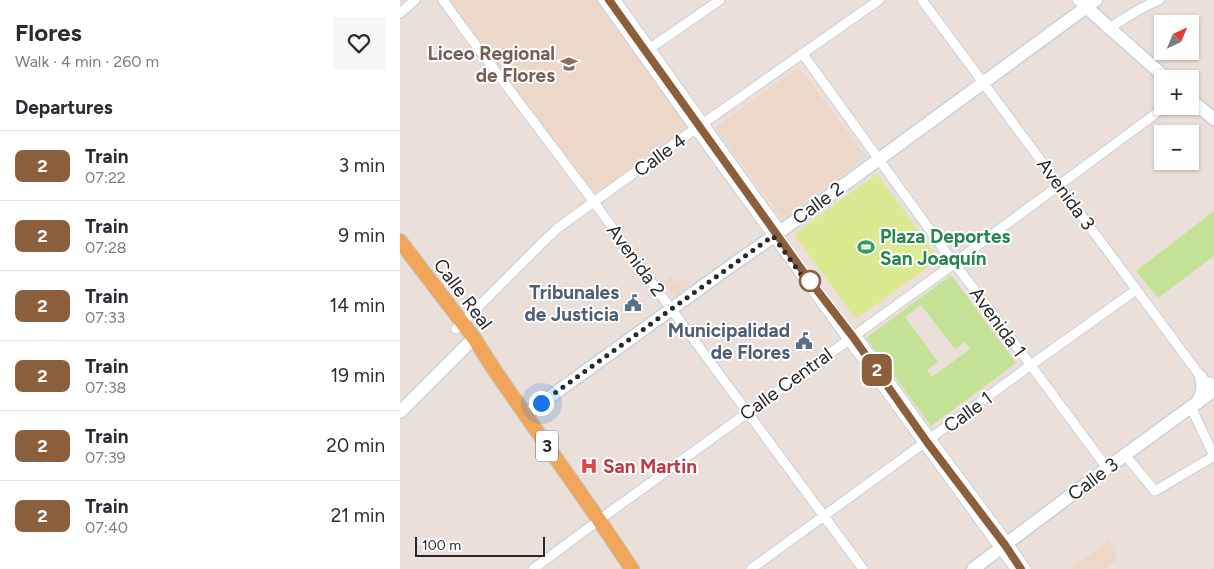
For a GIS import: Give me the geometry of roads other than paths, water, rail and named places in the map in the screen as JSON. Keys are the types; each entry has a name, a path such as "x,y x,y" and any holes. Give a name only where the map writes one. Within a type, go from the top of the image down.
{"main road":[{"name":"Calle Real","path":"400,241 459,326"},
{"name":"Calle Real","path":"400,255 495,371 632,569"}],"street":[{"path":"400,12 416,0"},
{"name":"Avenida 2","path":"443,0 594,202 863,569"},
{"path":"603,0 695,129 777,234 1005,546 1026,569"},
{"path":"616,0 704,124 777,234"},
{"path":"642,54 720,0"},
{"name":"Calle 4","path":"459,326 544,240 559,228 695,129 879,0"},
{"name":"Avenida 3","path":"922,0 1201,378 1214,384"},
{"path":"1110,28 1128,15 1159,0"},
{"path":"1086,2 1110,28 1157,70"},
{"name":"Calle 2","path":"525,414 777,234 984,82 1086,2"},
{"name":"Avenida 1","path":"802,53 955,264 1107,468"},
{"path":"1199,106 1214,119"},
{"name":"Calle Central","path":"533,569 955,264 1154,115"},
{"name":"Calle 1","path":"751,569 1136,290"},
{"path":"400,412 471,341"},
{"path":"1125,455 1156,491 1214,456 1194,405 1202,392 1201,378"},
{"name":"Calle 3","path":"973,569 1214,390"},
{"path":"1005,546 1015,569"}],"railway":[{"path":"609,0 810,281 853,337 927,442 1021,569"}],"train":[{"name":"2","path":"609,0 810,281 853,337 927,442 1021,569"}],"place":[{"name":"Liceo Regional de Flores","path":"569,64"},
{"name":"Plaza Deportes San Joaquín","path":"866,247"},
{"name":"Tribunales de Justicia","path":"633,303"},
{"name":"Municipalidad de Flores","path":"804,341"},
{"name":"San Martin","path":"589,466"}]}
